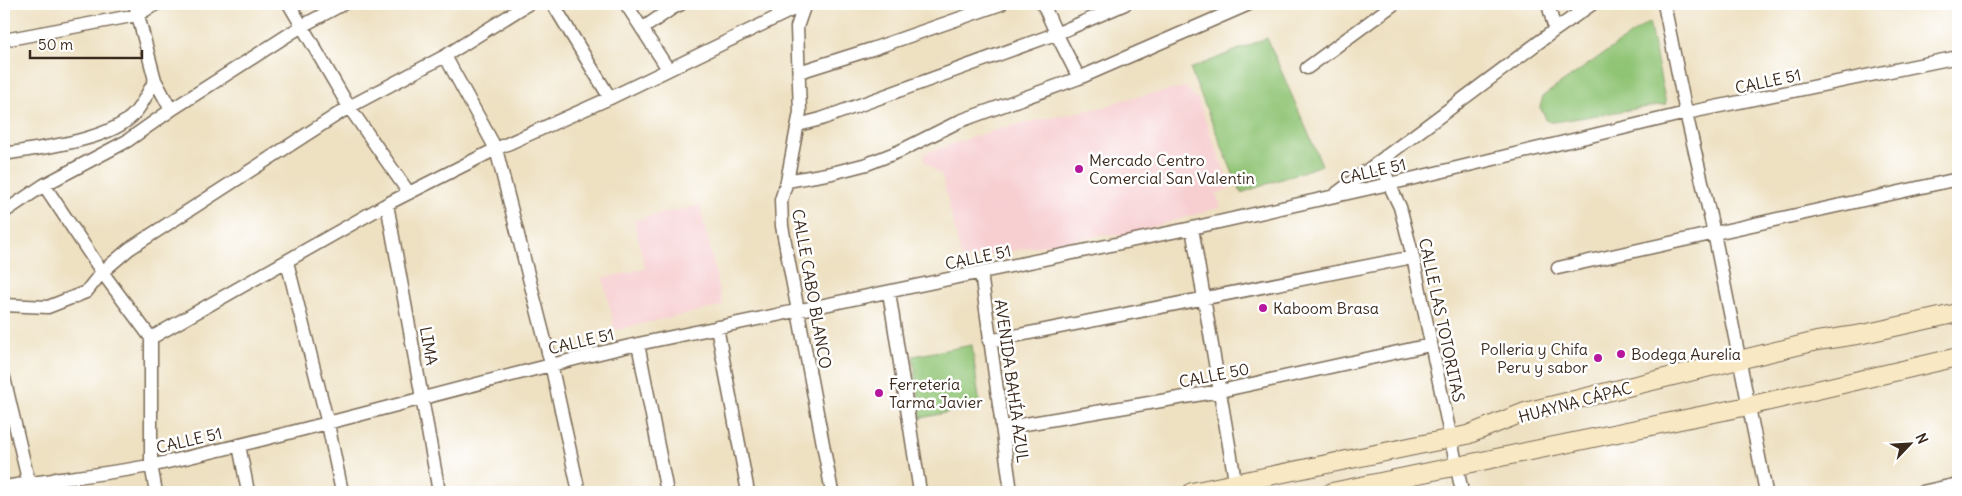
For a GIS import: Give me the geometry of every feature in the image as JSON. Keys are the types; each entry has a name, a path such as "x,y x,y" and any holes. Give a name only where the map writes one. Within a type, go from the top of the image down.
{"main road":[{"name":"HUAYNA CÁPAC","path":"1192,492 1236,488 1452,438 1485,429 1525,412 1739,362 1817,341 1863,334 1958,313"},
{"path":"1332,492 1748,406 1958,357"}],"street":[{"path":"4,40 156,4"},
{"path":"289,4 349,107 409,193"},
{"path":"4,212 44,186 127,141 171,110 302,26 343,4"},
{"path":"4,305 48,308 86,292 102,272 129,249 349,107 445,56 528,4"},
{"path":"553,4 610,98"},
{"path":"626,4 668,69"},
{"path":"642,29 681,4"},
{"path":"151,338 387,204 496,150 610,98 804,4"},
{"name":"CALLE CABO BLANCO","path":"804,4 797,27 796,49 799,72 800,112 787,180 781,200 782,226 832,492"},
{"path":"799,72 1001,4"},
{"path":"1043,4 1079,78"},
{"path":"798,125 821,119 959,70 1125,4"},
{"path":"787,180 832,173 867,164 900,151 960,121 1079,78 1250,4"},
{"path":"1307,68 1394,4"},
{"path":"1548,4 1555,30"},
{"path":"1333,196 1592,4"},
{"path":"1664,4 1686,113 1714,233 1766,492"},
{"path":"136,9 155,80 171,110"},
{"path":"445,56 496,150 551,364 579,492"},
{"name":"CALLE 51","path":"4,487 30,488 55,479 151,465 328,424 551,364 638,344 1192,228 1389,184 1686,113 1958,57"},
{"path":"4,154 84,139 116,128 134,114 155,80"},
{"name":"CALLE LAS TOTORITAS","path":"1386,156 1385,171 1400,207 1413,257 1462,492"},
{"path":"1558,268 1958,179"},
{"path":"44,186 102,272 151,338 151,465 156,492"},
{"name":"LIMA","path":"387,204 439,492"},
{"path":"1192,228 1236,488"},
{"path":"989,341 1413,257"},
{"path":"287,262 328,424 342,492"},
{"name":"AVENIDA BAHÍA AZUL","path":"981,273 1011,492"},
{"path":"889,292 920,492"},
{"path":"717,327 748,492"},
{"path":"638,344 667,492"},
{"name":"CALLE 50","path":"1002,428 1220,391 1430,345"},
{"path":"4,378 30,488"},
{"path":"238,445 248,492"},
{"path":"55,479 58,492"},
{"path":"1922,492 1958,484"}],"shaded area":[{"name":"Mercado Centro Comercial San Valentin","path":"1186,87 1198,100 1231,188 1216,194 1221,207 1122,236 1107,234 962,260 942,176 925,162 924,153 1001,128 1108,106 1121,100"},
{"path":"700,205 723,306 615,330 603,278 645,269 634,220"}],"green space":[{"path":"1649,22 1666,104 1554,122 1547,121 1540,107 1543,96"},
{"path":"1267,38 1322,165 1241,193 1190,69"},
{"path":"972,345 980,406 921,418 913,356"}],"place":[{"name":"Mercado Centro Comercial San Valentin","path":"1079,169"},
{"name":"Kaboom Brasa","path":"1263,308"},
{"name":"Bodega Aurelia","path":"1621,354"},
{"name":"Polleria y Chifa Peru y sabor","path":"1598,358"},
{"name":"Ferretería Tarma Javier","path":"879,393"}]}
